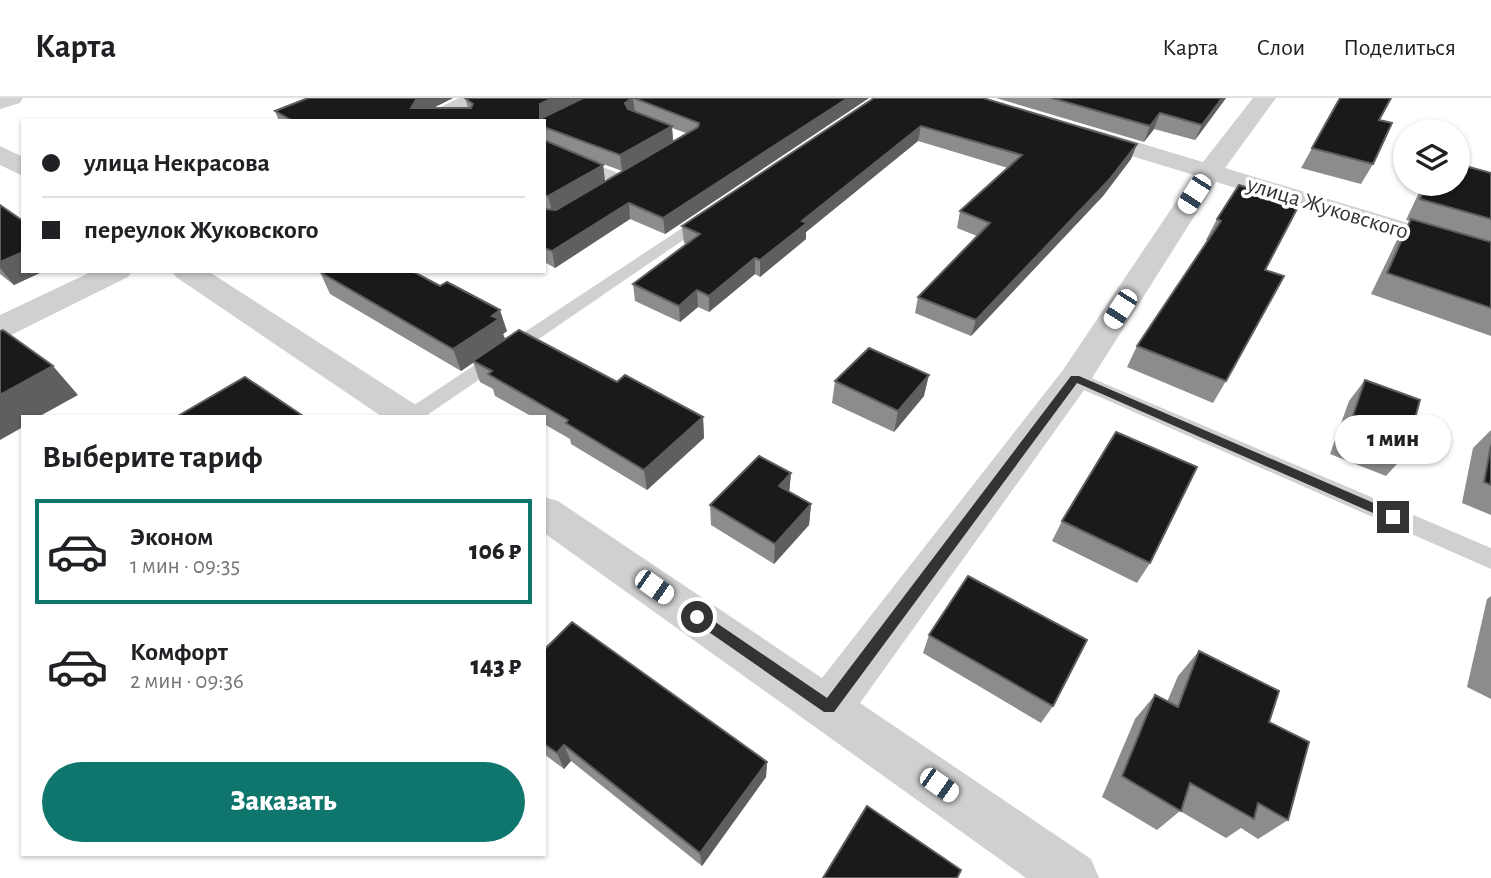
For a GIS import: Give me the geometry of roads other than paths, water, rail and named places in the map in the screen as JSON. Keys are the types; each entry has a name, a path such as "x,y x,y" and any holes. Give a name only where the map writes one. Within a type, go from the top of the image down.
{"street":[{"path":"0,102 12,98"},
{"path":"449,118 477,98"},
{"path":"829,708 1075,378 1209,172 1265,98"},
{"name":"улица Жуковского","path":"1054,125 1491,257"},
{"path":"0,154 21,167"},
{"path":"0,328 113,273"},
{"path":"190,273 404,415"},
{"path":"546,513 1072,878"}],"lane":[{"path":"546,149 629,177 588,201"},
{"path":"413,415 722,207"},
{"path":"1075,378 1491,559"}]}
